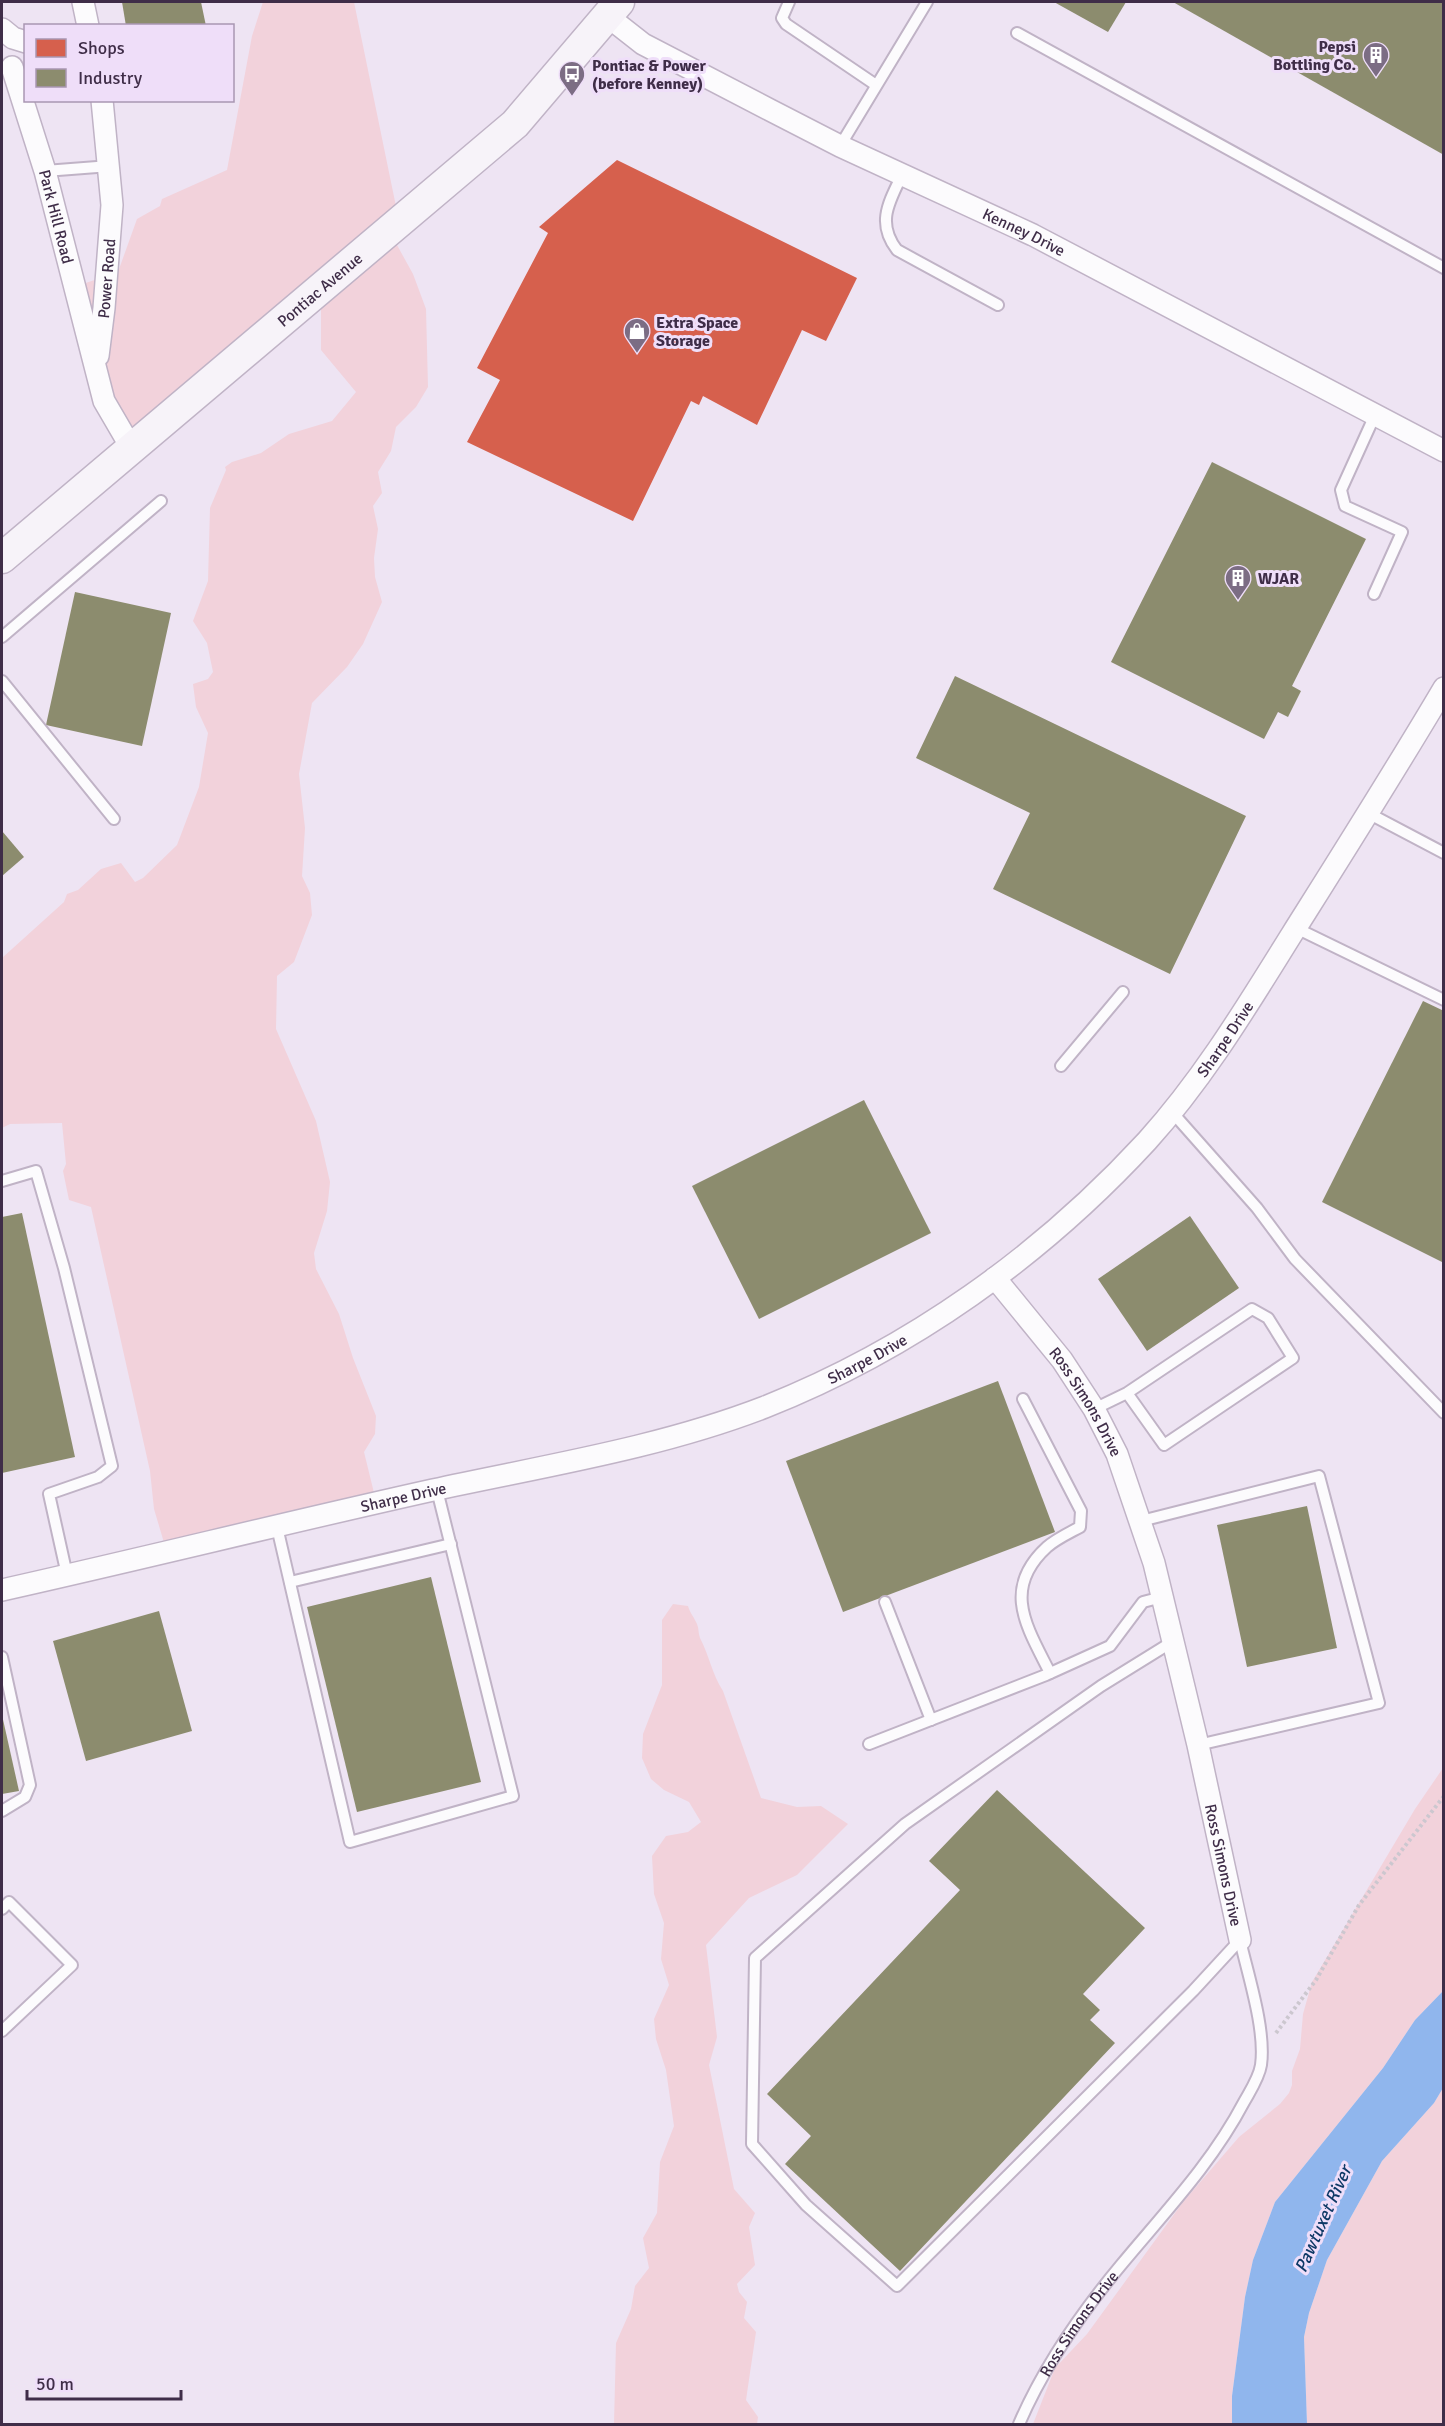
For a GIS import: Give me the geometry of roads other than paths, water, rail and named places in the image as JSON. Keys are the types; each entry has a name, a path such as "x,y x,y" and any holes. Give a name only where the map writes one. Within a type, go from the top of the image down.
{"main road":[{"name":"Pontiac Avenue","path":"2,558 402,222 515,124 612,8"}],"street":[{"path":"82,2 88,24"},
{"name":"Kenney Drive","path":"612,8 643,44 840,146 1033,235 1443,451"},
{"path":"2,29 13,38 24,41"},
{"name":"Park Hill Road","path":"12,67 45,171 96,369"},
{"name":"Power Road","path":"102,102 112,205 104,308 96,369 104,401 132,449"},
{"name":"Sharpe Drive","path":"2,1590 628,1448 762,1408 832,1378 914,1334 995,1278 1072,1216 1172,1112 1223,1045 1443,688"},
{"name":"Ross Simons Drive","path":"995,1278 1062,1360 1094,1409 1117,1454 1154,1563 1198,1745 1240,1940"}],"lane":[{"path":"789,2 782,18 786,24 876,85"},
{"path":"840,146 927,2"},
{"path":"1017,33 1443,268"},
{"path":"45,171 110,166"},
{"path":"902,175 887,206 886,229 889,240 897,250 998,305"},
{"path":"1374,594 1402,532 1345,506 1341,490 1375,415"},
{"path":"2,637 161,501"},
{"path":"2,681 114,819"},
{"path":"1368,813 1443,853"},
{"path":"1296,928 1443,1000"},
{"path":"1061,1066 1123,992"},
{"path":"1172,1112 1257,1208 1295,1259 1443,1413"},
{"path":"2,1181 36,1171 64,1268 112,1466 98,1477 49,1494 67,1575"},
{"path":"1094,1409 1127,1393 1252,1309 1268,1318 1293,1358 1164,1445 1127,1393"},
{"path":"1023,1399 1081,1511 1080,1527 1049,1545 1028,1568 1021,1593 1026,1626 1050,1673"},
{"path":"1141,1521 1319,1476 1379,1703 1198,1745"},
{"path":"277,1527 350,1842 513,1796 437,1490"},
{"path":"290,1582 451,1544"},
{"path":"869,1744 1050,1673 1110,1646 1143,1602 1162,1597"},
{"path":"885,1602 931,1720"},
{"path":"1172,1642 1101,1686 904,1824 754,1958 752,2144 806,2205 897,2286 1193,1990 1240,1940"},
{"path":"2,1657 30,1785 26,1797 2,1811"},
{"path":"2,1909 9,1902 72,1965 2,2031"},
{"name":"Ross Simons Drive","path":"1019,2424 1030,2398 1058,2351 1103,2288 1172,2206 1233,2124 1260,2067 1261,2053 1256,2014 1240,1940"}],"water":[{"name":"Pawtuxet River","path":"1443,1991 1443,2088 1434,2103 1382,2161 1327,2260 1309,2313 1304,2337 1307,2424 1232,2424 1232,2396 1245,2297 1253,2260 1275,2202 1383,2068 1415,2020"}],"place":[{"name":"Pepsi Bottling Co.","path":"1376,78"},
{"name":"Pontiac & Power (before Kenney)","path":"572,97"},
{"name":"Extra Space Storage","path":"637,354"},
{"name":"WJAR","path":"1238,601"}]}
